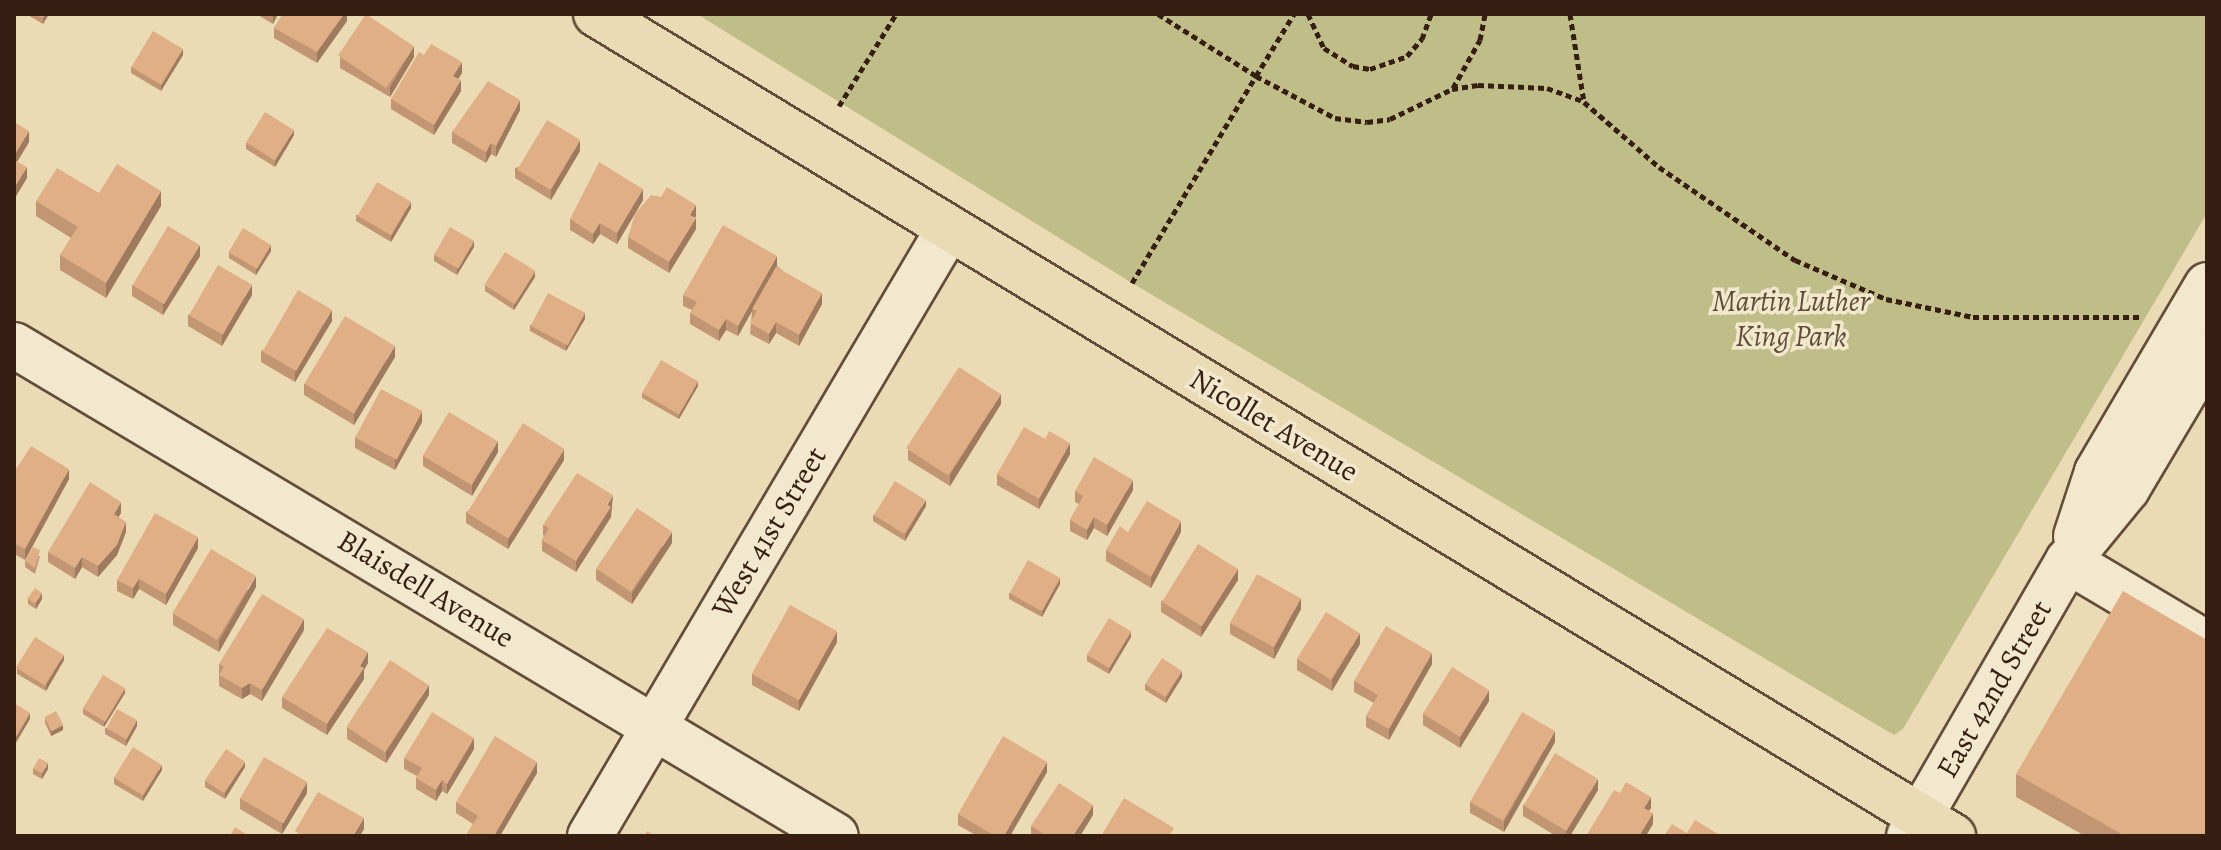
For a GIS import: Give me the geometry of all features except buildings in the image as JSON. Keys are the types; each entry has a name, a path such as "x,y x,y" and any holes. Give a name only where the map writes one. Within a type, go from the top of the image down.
{"main road":[{"name":"Nicollet Avenue","path":"596,14 1927,829"}],"street":[{"name":"West 41st Street","path":"590,836 949,228"},
{"name":"East 42nd Street","path":"1927,829 2068,561 2097,472 2203,301"},
{"name":"Blaisdell Avenue","path":"14,345 655,725 836,836"},
{"name":"East 42nd Street","path":"2068,561 2127,489 2207,354"},
{"path":"2068,561 2207,644"}],"path":[{"path":"839,106 896,14"},
{"path":"1158,14 1256,76 1335,118 1367,122 1390,119 1452,89 1515,84 1584,102 1705,201 1795,260 1850,285 1923,309 1973,317 2151,317"},
{"path":"1132,283 1294,14"},
{"path":"1308,14 1324,48 1353,66 1370,69 1407,56 1422,39 1431,14"},
{"path":"1452,89 1480,40 1485,14"},
{"path":"1570,14 1584,102"}],"green space":[{"name":"Martin Luther King Park","path":"697,14 2207,14 2207,213 1903,729 1894,735 1132,283"}]}
